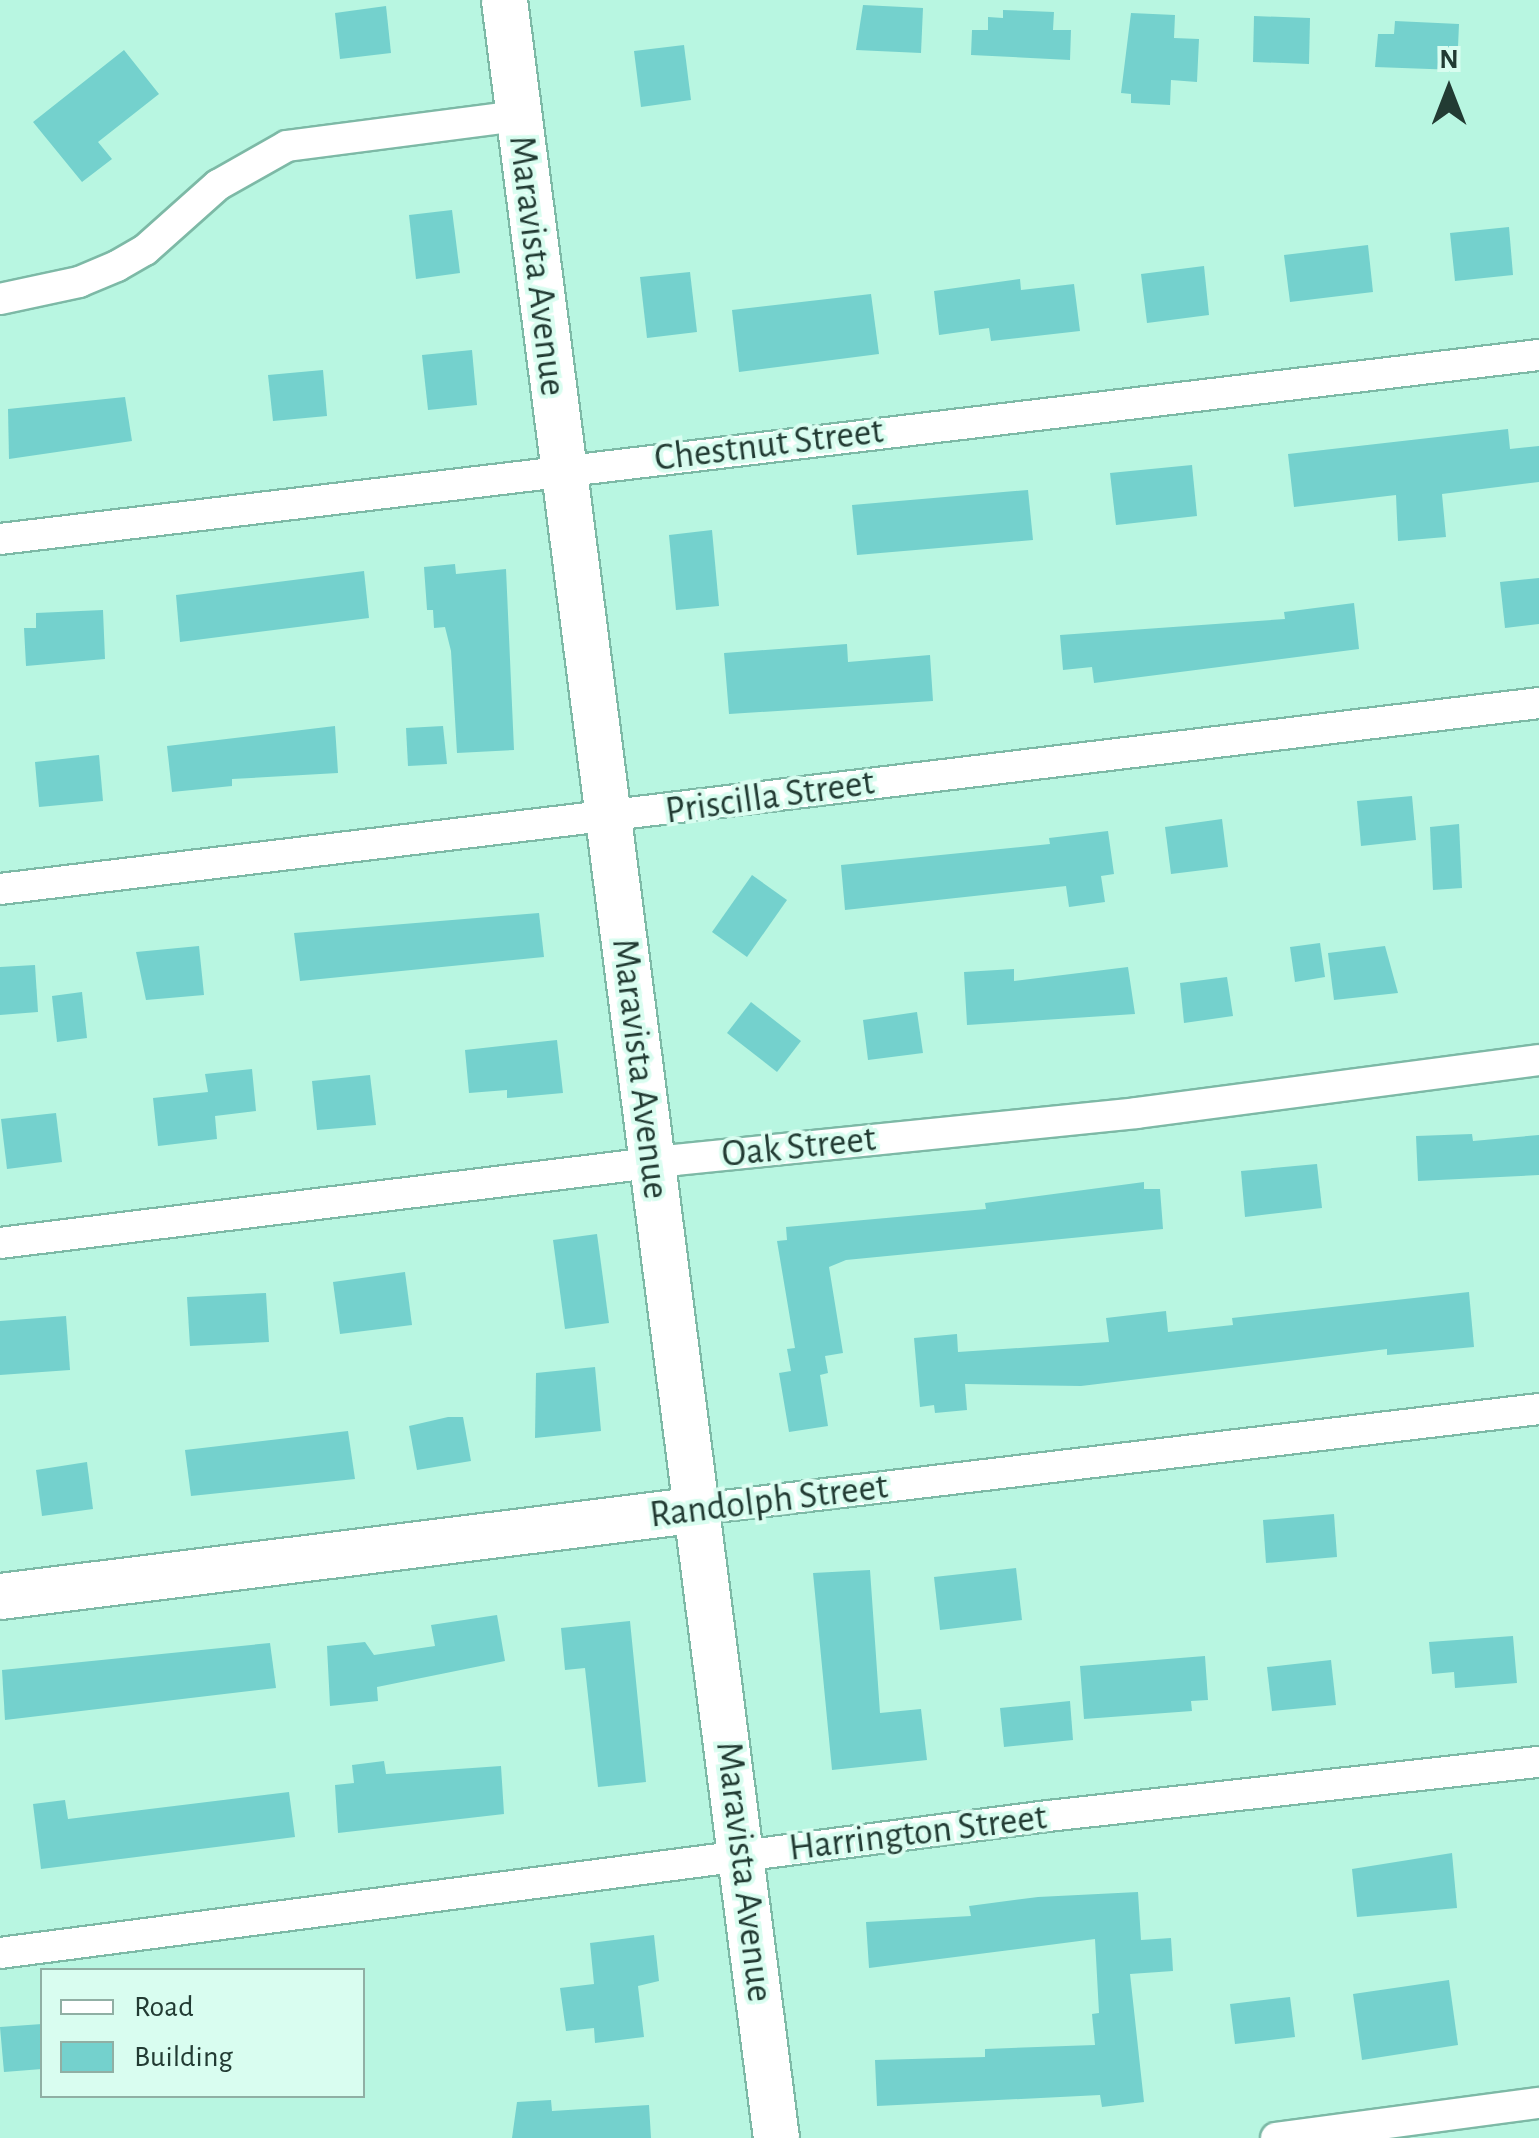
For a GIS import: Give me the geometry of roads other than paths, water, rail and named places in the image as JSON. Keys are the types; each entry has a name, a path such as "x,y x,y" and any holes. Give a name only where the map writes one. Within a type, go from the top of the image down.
{"main road":[{"name":"Maravista Avenue","path":"504,0 776,2138"},
{"name":"Randolph Street","path":"0,1596 698,1510"}],"street":[{"path":"0,299 79,282 117,266 145,250 218,185 287,146 517,116"},
{"name":"Chestnut Street","path":"0,538 1539,355"},
{"name":"Priscilla Street","path":"0,890 607,820 1539,703"},
{"name":"Oak Street","path":"0,1243 650,1163 1137,1113 1539,1060"},
{"name":"Randolph Street","path":"698,1510 1539,1409"},
{"name":"Harrington Street","path":"0,1953 741,1856 1539,1762"},
{"path":"1276,2138 1539,2103"}]}
